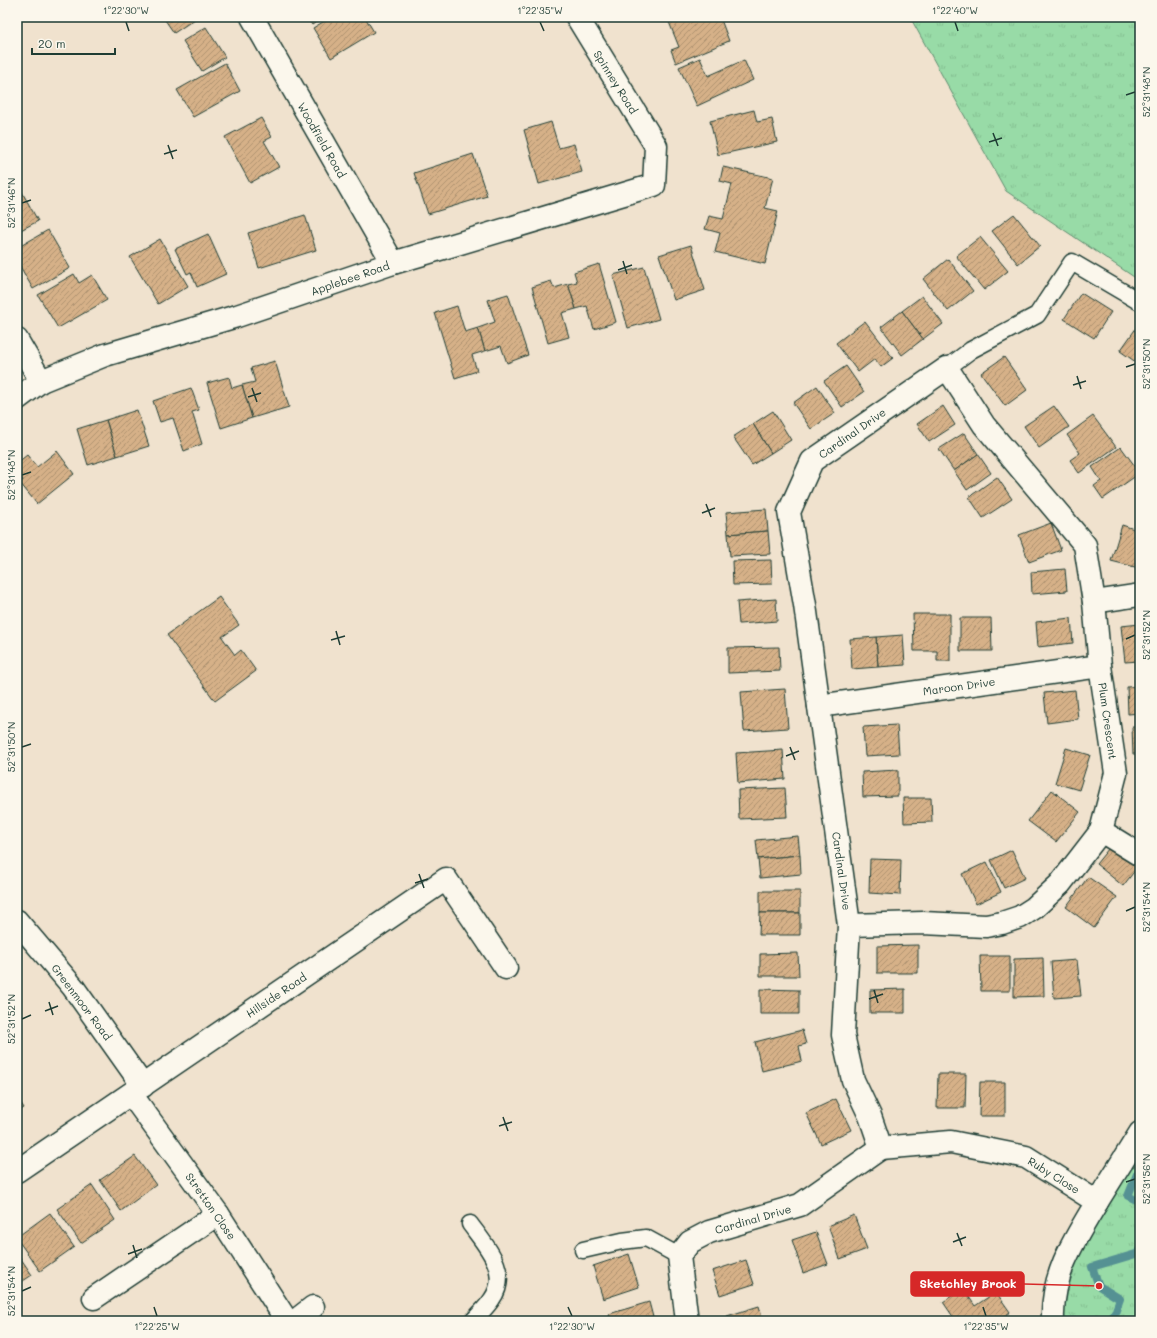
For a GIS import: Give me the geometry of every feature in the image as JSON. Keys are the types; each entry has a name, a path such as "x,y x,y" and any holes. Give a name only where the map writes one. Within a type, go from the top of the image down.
{"street":[{"name":"Woodfield Road","path":"252,17 392,263"},
{"name":"Spinney Road","path":"576,17 656,146"},
{"name":"Applebee Road","path":"17,399 41,381 105,355 237,316 392,263 654,185 656,146"},
{"path":"17,340 41,381"},
{"name":"Plum Crescent","path":"849,925 923,923 986,926 1002,924 1020,917 1034,908 1060,884 1102,831 1116,773 1100,666 1094,602 1085,545 984,425 947,368"},
{"name":"Cardinal Drive","path":"679,1256 690,1242 709,1232 800,1206 881,1148 870,1116 853,1080 843,1036 849,925 819,706 789,512 812,461 947,368"},
{"path":"1094,602 1140,595"},
{"name":"Maroon Drive","path":"819,706 1100,666"},
{"path":"1102,831 1140,855"},
{"name":"Hillside Road","path":"17,1171 446,879 506,968"},
{"name":"Greenmoor Road","path":"17,921 73,987 137,1090"},
{"name":"Stretton Close","path":"137,1090 287,1321"},
{"path":"1054,1321 1055,1288 1070,1247 1140,1133"},
{"name":"Ruby Close","path":"881,1148 951,1142 1026,1157 1097,1202"},
{"path":"94,1298 218,1214"},
{"path":"679,1256 687,1321"},
{"path":"295,1321 313,1307"}],"lane":[{"path":"947,368 971,350 1037,315 1072,262 1140,302"},
{"path":"470,1224 496,1261 499,1281 493,1298 474,1321"},
{"path":"583,1250 622,1241 646,1238 679,1256"}],"green space":[{"path":"910,17 1140,17 1140,281 1006,191"},
{"path":"1140,1120 1140,1321 1055,1321 1092,1201 1129,1133"}],"building":[{"path":"163,17 198,17 174,33"},
{"path":"307,17 324,17 312,25"},
{"path":"331,17 365,17 374,32 331,58 313,28"},
{"path":"682,17 720,17 729,41 676,63 671,50 679,47 669,22"},
{"path":"206,27 225,57 202,71 183,41"},
{"path":"700,58 708,76 744,60 753,80 697,106 679,67"},
{"path":"225,63 240,91 193,117 177,90"},
{"path":"754,110 757,122 772,119 777,142 718,155 710,121"},
{"path":"261,118 272,137 264,141 279,167 250,183 225,137"},
{"path":"551,122 559,148 574,144 582,172 539,184 524,130"},
{"path":"473,154 487,196 428,214 414,173"},
{"path":"723,167 773,178 765,208 778,211 765,264 715,252 720,233 705,229 709,216 723,219 732,184 720,181"},
{"path":"17,183 38,221 17,232"},
{"path":"1014,214 1040,246 1018,264 992,231"},
{"path":"305,215 316,250 259,268 248,233"},
{"path":"48,230 70,268 33,289 17,261 17,248"},
{"path":"208,234 226,274 197,287 191,272 187,274 175,249"},
{"path":"980,237 1008,271 984,290 956,256"},
{"path":"160,239 188,286 158,304 130,257"},
{"path":"691,245 705,290 674,300 659,255"},
{"path":"948,259 973,291 948,311 923,279"},
{"path":"599,264 616,322 594,329 587,306 576,309 568,284 577,282 574,272"},
{"path":"644,267 659,319 628,328 613,275"},
{"path":"74,274 79,283 92,275 107,300 58,328 38,295"},
{"path":"551,281 554,288 568,284 576,309 562,313 569,337 548,343 532,287"},
{"path":"1081,293 1111,312 1094,338 1064,319"},
{"path":"508,294 528,355 507,363 501,346 485,351 478,328 495,322 488,300"},
{"path":"922,296 943,324 923,339 902,311"},
{"path":"457,306 465,332 478,328 485,351 472,355 477,371 455,378 435,313"},
{"path":"902,311 923,339 902,355 881,327"},
{"path":"865,321 893,358 881,367 875,359 858,372 836,343"},
{"path":"1140,324 1140,365 1120,351"},
{"path":"1004,357 1027,390 1005,406 981,373"},
{"path":"275,361 289,407 252,418 242,385 255,382 251,368"},
{"path":"846,366 864,392 842,407 824,381"},
{"path":"229,377 232,388 242,385 252,418 221,428 207,383"},
{"path":"817,386 835,413 811,429 793,403"},
{"path":"191,388 199,410 192,412 202,444 184,451 173,418 160,422 153,401"},
{"path":"943,406 955,425 929,442 917,424"},
{"path":"1054,406 1069,427 1039,448 1024,426"},
{"path":"137,410 149,446 117,456 106,420"},
{"path":"773,411 791,440 771,453 753,424"},
{"path":"1093,416 1116,447 1079,473 1070,460 1080,453 1067,435"},
{"path":"106,420 117,456 88,465 77,429"},
{"path":"753,424 771,453 752,465 733,437"},
{"path":"964,433 978,454 954,471 939,449"},
{"path":"1121,447 1140,473 1103,499 1094,486 1101,481 1092,467"},
{"path":"57,451 74,474 37,504 20,483 23,480 17,473 17,463 27,455 37,467"},
{"path":"978,454 991,473 967,490 954,471"},
{"path":"997,477 1012,499 983,518 969,497"},
{"path":"766,509 768,531 728,534 726,512"},
{"path":"1051,523 1061,550 1029,562 1019,535"},
{"path":"1122,525 1140,531 1139,568 1111,561"},
{"path":"768,531 770,554 730,556 728,534"},
{"path":"771,560 772,584 733,585 732,561"},
{"path":"1065,569 1067,591 1032,594 1031,572"},
{"path":"219,597 239,625 222,637 235,655 241,650 256,671 215,701 167,635"},
{"path":"776,599 777,621 739,624 737,602"},
{"path":"913,614 950,614 950,661 937,661 937,651 914,651"},
{"path":"960,618 991,618 992,651 960,651"},
{"path":"1071,618 1073,643 1038,647 1036,622"},
{"path":"1140,624 1140,661 1125,662 1121,626"},
{"path":"903,635 905,665 878,667 876,637"},
{"path":"876,637 878,667 852,669 850,639"},
{"path":"779,647 780,671 728,673 728,648"},
{"path":"1140,686 1140,713 1128,714 1127,687"},
{"path":"785,689 788,728 744,731 741,692"},
{"path":"1075,690 1078,719 1047,723 1044,693"},
{"path":"897,725 899,754 865,756 863,727"},
{"path":"1132,727 1140,727 1140,754 1133,754"},
{"path":"1066,748 1090,755 1079,790 1055,783"},
{"path":"783,750 785,779 738,783 736,753"},
{"path":"898,770 898,796 863,797 862,772"},
{"path":"785,788 787,817 739,819 738,790"},
{"path":"1052,790 1080,812 1056,842 1028,821"},
{"path":"903,798 931,798 932,822 904,823"},
{"path":"798,836 800,855 758,859 756,840"},
{"path":"1113,843 1140,864 1123,886 1096,864"},
{"path":"1012,850 1025,878 1004,888 991,860"},
{"path":"800,855 801,874 760,878 758,859"},
{"path":"870,859 901,860 900,895 869,893"},
{"path":"987,862 1001,892 976,904 962,874"},
{"path":"1088,877 1117,897 1094,928 1066,907"},
{"path":"760,891 800,891 800,913 760,913"},
{"path":"760,913 800,913 800,935 759,935"},
{"path":"918,945 918,973 877,973 877,946"},
{"path":"798,953 799,976 760,976 760,954"},
{"path":"980,956 1010,956 1010,991 981,991"},
{"path":"1043,958 1044,996 1014,997 1014,959"},
{"path":"1077,960 1081,996 1054,998 1051,962"},
{"path":"760,989 799,990 799,1014 760,1014"},
{"path":"905,989 905,1013 870,1013 870,990"},
{"path":"802,1030 806,1044 799,1046 802,1061 762,1071 755,1042"},
{"path":"938,1074 966,1074 965,1108 937,1108"},
{"path":"980,1082 1005,1082 1005,1116 979,1116"},
{"path":"17,1097 24,1108 17,1112"},
{"path":"836,1099 851,1130 821,1144 806,1113"},
{"path":"135,1156 156,1185 121,1211 100,1180"},
{"path":"92,1185 115,1220 81,1243 57,1209"},
{"path":"50,1213 74,1247 40,1271 17,1237"},
{"path":"854,1215 867,1249 840,1259 828,1226"},
{"path":"816,1232 828,1264 803,1273 792,1240"},
{"path":"17,1253 32,1275 17,1285"},
{"path":"629,1254 639,1287 603,1299 593,1266"},
{"path":"746,1260 754,1284 720,1295 712,1271"},
{"path":"963,1288 975,1306 996,1292 1010,1312 998,1321 956,1321 943,1302"},
{"path":"649,1302 654,1321 611,1321 609,1314"},
{"path":"759,1306 763,1321 728,1321 727,1316"}],"waterway":[{"path":"1140,1170 1128,1196 1140,1202"},
{"path":"1107,1321 1115,1313 1120,1299 1099,1286 1092,1267 1139,1253 1140,1250"}],"place":[{"name":"Sketchley Brook","path":"1099,1286"}]}
